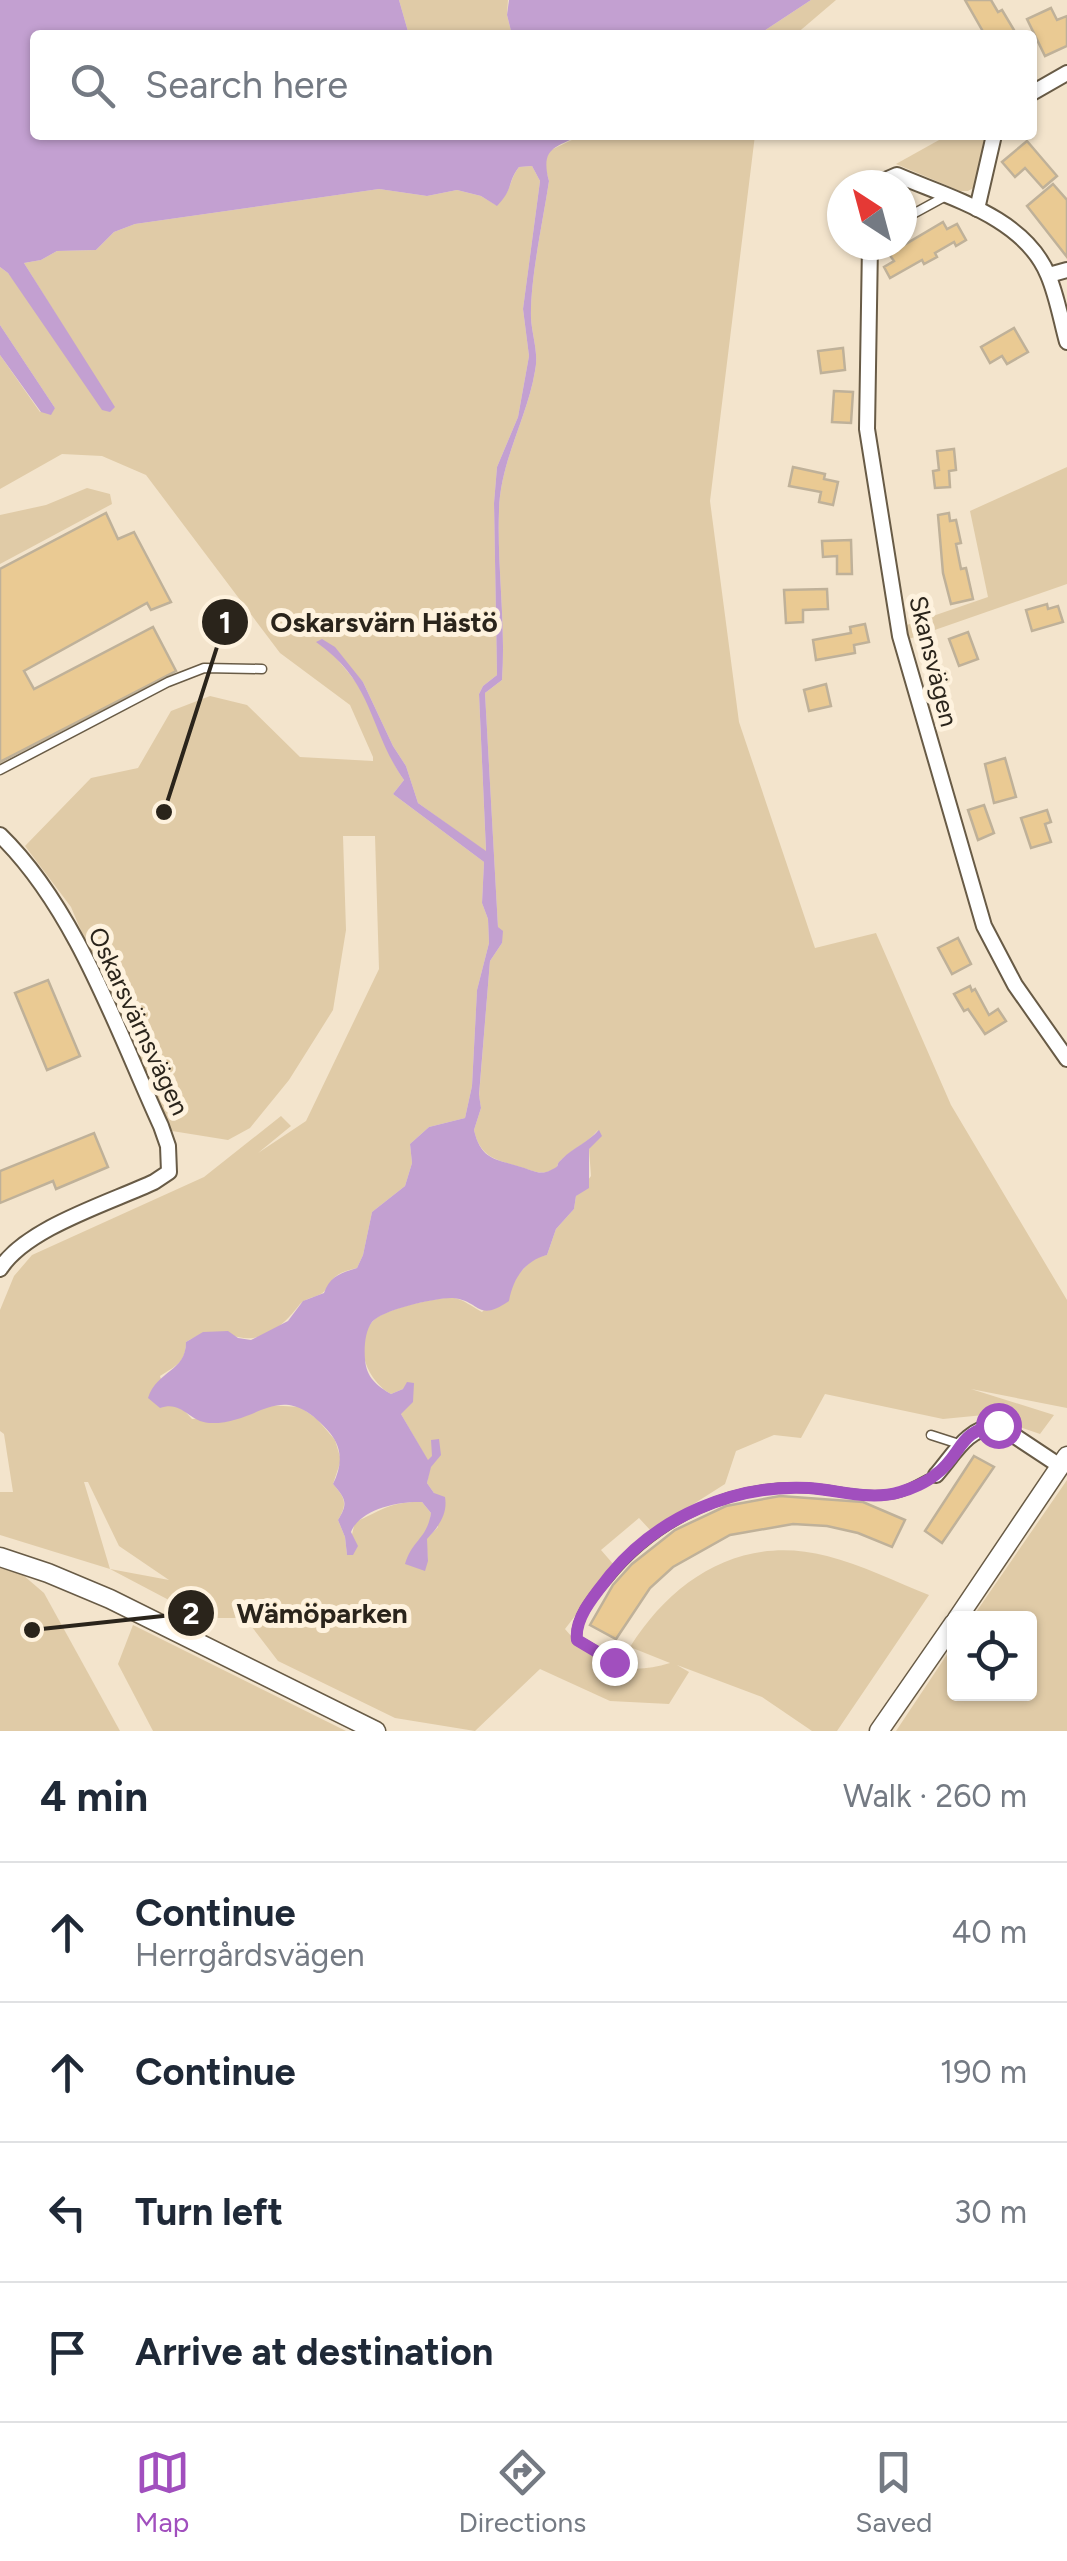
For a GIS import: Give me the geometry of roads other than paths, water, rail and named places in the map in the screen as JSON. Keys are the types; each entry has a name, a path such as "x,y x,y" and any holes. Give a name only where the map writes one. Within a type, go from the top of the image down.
{"street":[{"path":"1037,90 1067,74"},
{"path":"977,209 993,140"},
{"path":"917,183 1016,231 1048,275 1067,342"},
{"name":"Skansvägen","path":"870,260 867,428 900,636 984,926 1015,986 1067,1058"},
{"path":"1048,275 1067,270"},
{"name":"Oskarsvärnsvägen","path":"0,834 24,860 65,918 161,1126 170,1158 169,1172 154,1182 41,1232 19,1246 0,1269"},
{"path":"936,1475 959,1444 978,1428 998,1425 1064,1461 962,1611"},
{"path":"0,1557 110,1599 376,1731"},
{"path":"878,1731 947,1633"}],"lane":[{"path":"917,212 946,196"},
{"path":"0,770 168,682 204,668 262,669"},
{"path":"931,1436 959,1444"},
{"path":"614,1662 577,1640 575,1628 611,1574 650,1535 724,1498 808,1488 866,1496 900,1492 936,1475"}],"place":[{"name":"Oskarsvärn Hästö","path":"164,812"},
{"name":"Wämöparken","path":"32,1630"}]}
